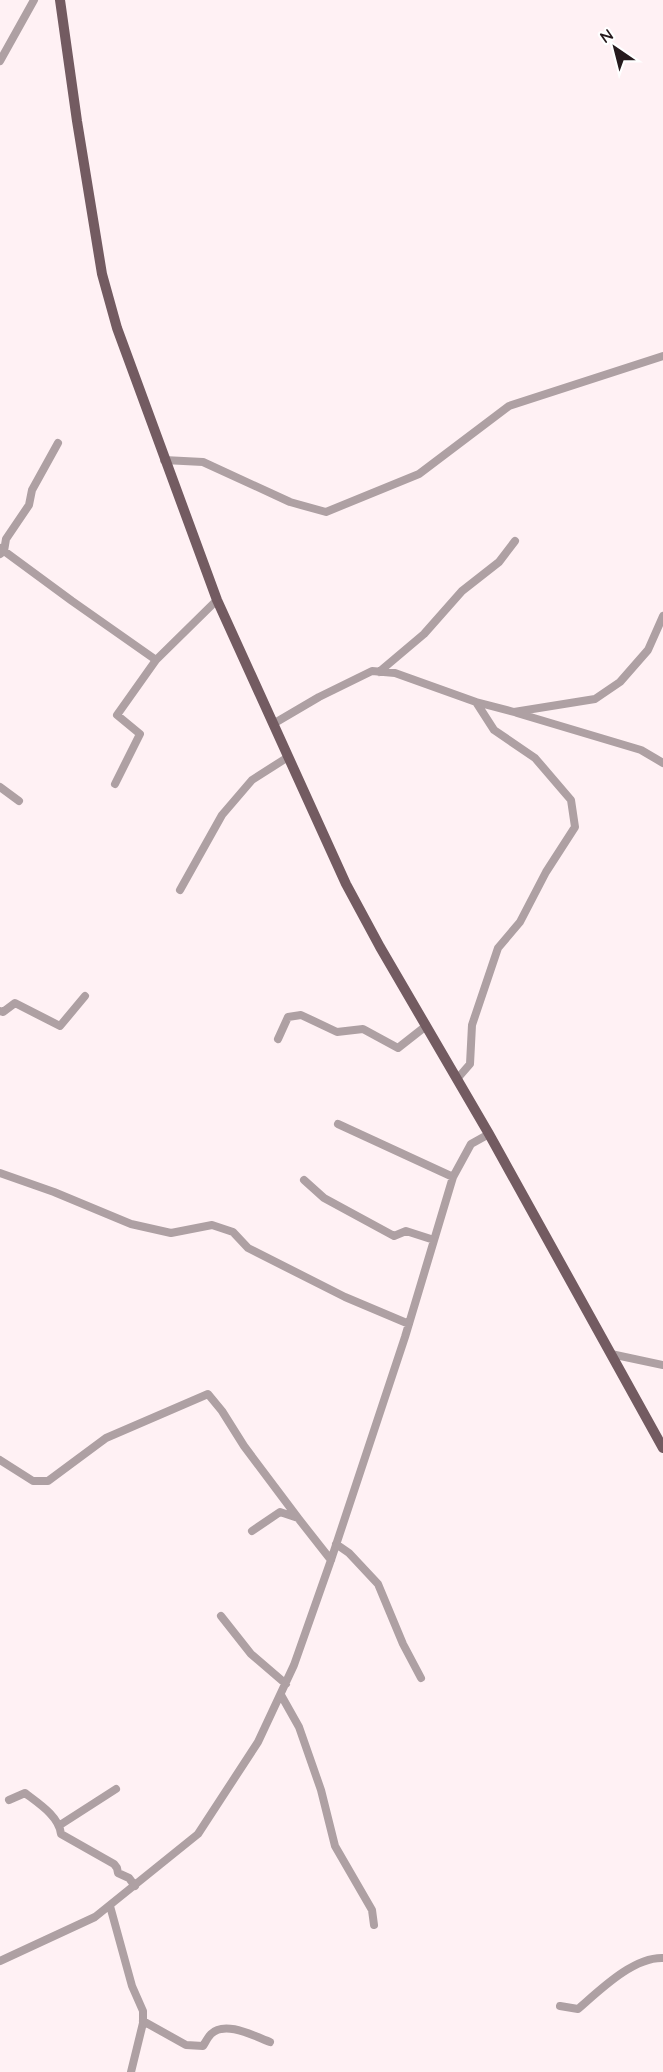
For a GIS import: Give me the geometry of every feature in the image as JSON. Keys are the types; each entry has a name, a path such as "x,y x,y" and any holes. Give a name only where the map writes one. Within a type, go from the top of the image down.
{"main road":[{"path":"60,0 102,274 117,328 217,600 346,884 489,1134 663,1448"}],"street":[{"path":"0,61 34,0"},
{"path":"164,460 203,462 290,502 326,512 419,474 509,406 663,356"},
{"path":"58,443 32,490 29,505 6,539 1,551 156,660"},
{"path":"379,672 424,634 462,591 499,562 515,541"},
{"path":"115,784 140,734 117,715 156,660 217,600"},
{"path":"514,712 595,699 620,682 648,650 663,616"},
{"path":"273,724 319,697 372,671 395,673 476,702 641,750 663,763"},
{"path":"457,1079 470,1064 472,1025 498,948 520,922 546,872 574,827 571,800 535,758 494,730 476,702"},
{"path":"180,890 222,815 252,780 288,757"},
{"path":"0,787 19,801"},
{"path":"0,1011 3,1012 15,1003 60,1026 85,996"},
{"path":"278,1039 288,1017 301,1015 337,1032 363,1029 398,1048 426,1026"},
{"path":"338,1124 453,1176"},
{"path":"0,1961 95,1917 198,1833 258,1742 286,1684 331,1560 409,1324 453,1176 471,1144 489,1134"},
{"path":"0,1173 54,1192 130,1224 171,1233 212,1225 233,1232 248,1248 345,1297 409,1324"},
{"path":"304,1180 324,1198 394,1236 406,1231 434,1240"},
{"path":"611,1354 663,1365"},
{"path":"0,1460 33,1481 48,1481 106,1438 208,1394 222,1411 244,1446 331,1560"},
{"path":"252,1531 280,1512 298,1518"},
{"path":"336,1544 349,1553 378,1584 403,1644 422,1678"},
{"path":"221,1616 251,1654 286,1684"},
{"path":"281,1695 299,1727 321,1790 335,1846 372,1910 374,1925"},
{"path":"60,1825 116,1789"},
{"path":"9,1800 25,1793 60,1825 61,1834 114,1864 118,1873 129,1878 135,1886"},
{"path":"110,1906 132,1986 143,2011 143,2022 131,2072"},
{"path":"560,2006 578,2009 620,1974 654,1958 663,1958"},
{"path":"143,2022 186,2045 203,2046 211,2033 222,2028 245,2032 270,2042"}]}
